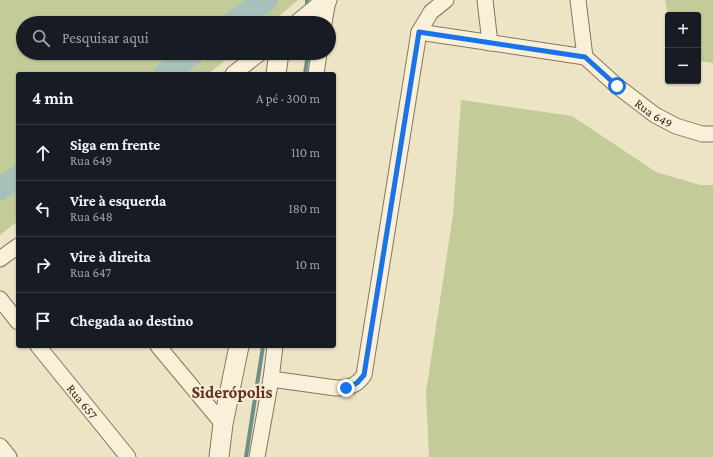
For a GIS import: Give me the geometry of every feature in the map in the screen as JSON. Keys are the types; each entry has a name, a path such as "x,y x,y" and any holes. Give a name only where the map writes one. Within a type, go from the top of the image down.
{"street":[{"path":"271,379 346,388 357,383 364,375 419,32 431,12 446,0"},
{"path":"485,0 490,43"},
{"path":"419,32 585,57 578,0"},
{"path":"310,16 323,8"},
{"name":"Rua 649","path":"585,57 617,86 656,115 676,126 702,134 713,134"},
{"path":"236,72 251,60"},
{"path":"276,72 278,60"},
{"path":"316,72 318,60"},
{"path":"0,259 16,247"},
{"path":"0,300 16,320"},
{"name":"Rua 657","path":"40,348 128,457"},
{"path":"160,348 223,424"},
{"path":"219,457 223,424 239,348"},
{"path":"257,457 271,379 275,348"},
{"path":"0,446 9,457"}],"green space":[{"path":"0,0 298,0 279,16 16,16 16,60 226,60 211,72 16,72 16,223 0,235"},
{"path":"665,0 713,0 713,63 701,61 701,12 667,12"},
{"path":"461,100 572,116 656,172 700,185 713,185 713,457 429,457 426,392 453,215"}],"waterway":[{"path":"243,16 266,0"},
{"path":"307,0 307,9"},
{"path":"168,72 184,60"},
{"path":"305,72 307,60"},
{"path":"0,189 16,178"},
{"path":"246,457 263,348"}],"district":[{"name":"Siderópolis","path":"232,392"}],"route":[{"path":"346,388 353,386 364,375 419,32 585,57 617,86"}]}
